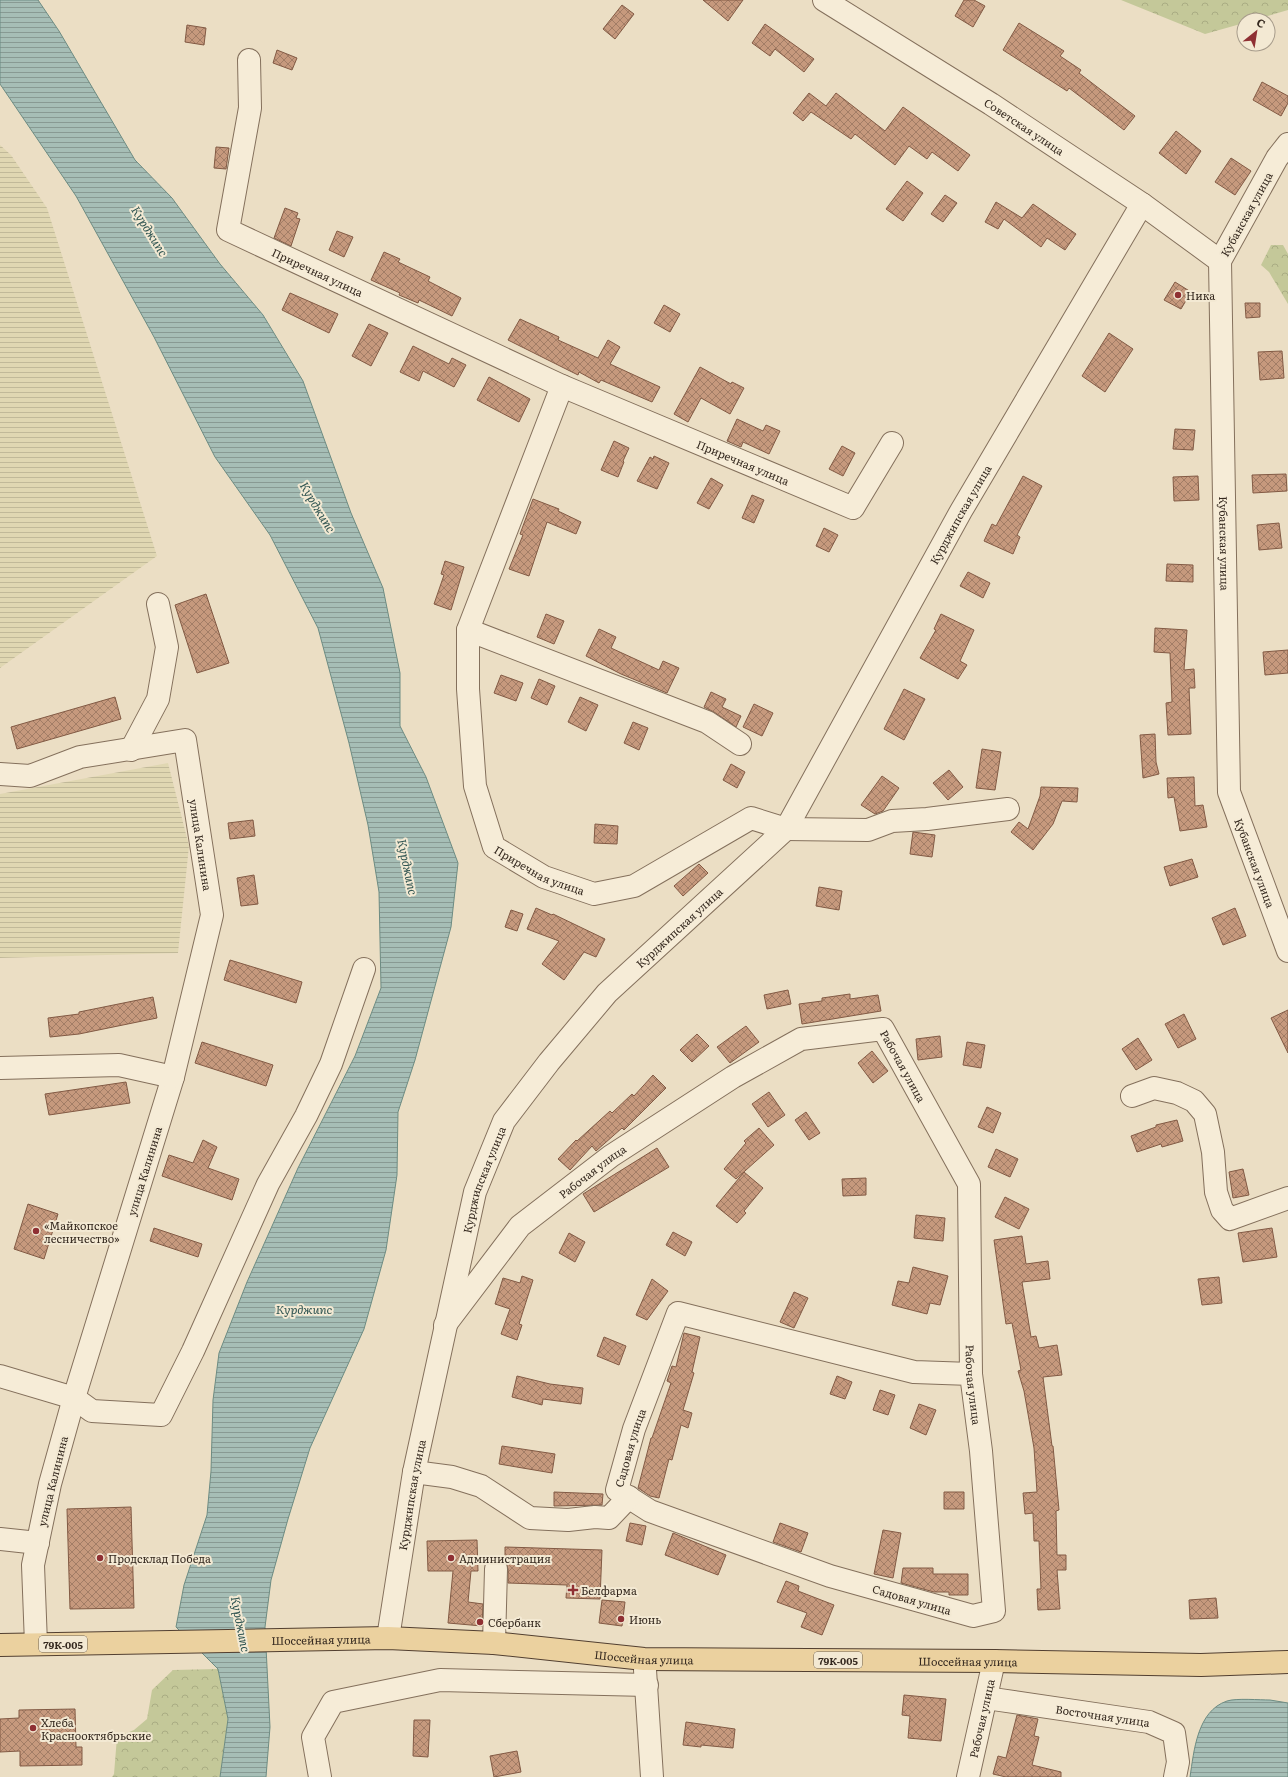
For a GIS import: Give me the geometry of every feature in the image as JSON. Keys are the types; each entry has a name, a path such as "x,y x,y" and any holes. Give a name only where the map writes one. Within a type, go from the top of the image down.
{"main road":[{"name":"Шоссейная улица","path":"0,1645 388,1638 494,1643 644,1659 994,1661 1201,1665 1288,1662"}],"street":[{"name":"Советская улица","path":"824,0 991,104 1142,204 1220,261"},
{"name":"Приречная улица","path":"249,60 250,108 228,230 562,386 854,508 892,442"},
{"name":"Кубанская улица","path":"1288,144 1277,158 1220,261 1229,792 1288,951"},
{"name":"Курджипская улица","path":"388,1638 414,1472 445,1325 475,1192 504,1121 549,1062 607,993 786,829 961,511 1142,204"},
{"name":"Приречная улица","path":"562,386 468,630 468,689 475,786 494,847 544,878 594,894 634,886 751,818 786,829"},
{"path":"0,774 30,776 80,757 131,750 158,699 167,647 158,604"},
{"path":"468,630 707,722 740,744"},
{"name":"улица Калинина","path":"36,1644 33,1565 50,1484 74,1398 173,1077 212,915 185,740 131,750"},
{"path":"786,829 868,830 892,821 927,819 1008,809"},
{"path":"0,1376 74,1398 92,1411 161,1415 193,1351 268,1184 306,1116 331,1064 364,969"},
{"name":"Рабочая улица","path":"445,1325 520,1226 610,1156 733,1077 801,1039 883,1029 969,1184 971,1374 982,1451 994,1611"},
{"path":"0,1068 119,1065 173,1077"},
{"path":"1132,1096 1154,1088 1178,1093 1194,1101 1205,1114 1213,1152 1216,1192 1222,1210 1230,1219 1288,1198"},
{"name":"Садовая улица","path":"971,1374 914,1372 678,1313 634,1429 616,1490 650,1511 830,1576 972,1616 994,1611"},
{"path":"414,1472 452,1477 481,1486 530,1518 568,1520 595,1517 609,1518 629,1498"},
{"path":"0,1539 38,1544"},
{"path":"494,1643 496,1569"},
{"path":"644,1659 647,1685 652,1777"},
{"name":"Рабочая улица","path":"968,1777 994,1661"},
{"path":"320,1777 313,1738 333,1702 440,1680 647,1685"},
{"name":"Восточная улица","path":"986,1698 1149,1722 1174,1733 1178,1762 1175,1777"}],"shaded area":[{"path":"0,145 11,155 47,208 157,556 0,668"},
{"path":"168,763 189,846 178,953 0,958 0,794"}],"green space":[{"path":"1121,0 1288,0 1288,10 1276,14 1276,12 1236,12 1236,25 1205,34"},
{"path":"1271,245 1283,245 1288,254 1288,304 1269,272 1261,265"},
{"path":"218,1669 228,1719 220,1777 112,1777 114,1774 117,1737 134,1730 147,1719 152,1690 173,1670"}],"water":[{"name":"Курджипс","path":"0,0 38,0 59,31 135,160 172,198 220,264 263,315 303,381 351,513 383,588 400,673 400,726 426,777 458,863 451,927 415,1060 398,1112 397,1175 386,1250 364,1329 310,1448 271,1580 265,1627 270,1727 266,1777 220,1777 228,1719 218,1669 176,1627 184,1585 207,1515 211,1471 213,1400 219,1353 247,1282 298,1168 355,1056 381,988 379,892 368,825 349,743 318,628 270,535 215,457 154,337 76,196 0,84"},
{"path":"1231,1700 1270,1700 1288,1703 1288,1777 1190,1777 1193,1756 1199,1733 1209,1713 1217,1706"}],"building":[{"path":"703,0 743,0 728,21"},
{"path":"964,0 974,0 985,6 973,27 955,16"},
{"path":"622,5 634,14 615,39 603,29"},
{"path":"1019,23 1064,51 1060,56 1081,70 1079,73 1135,116 1124,130 1069,88 1067,91 1003,50"},
{"path":"765,24 814,59 804,72 775,49 770,56 752,43"},
{"path":"187,25 206,28 204,45 185,42"},
{"path":"277,50 297,58 292,70 273,63"},
{"path":"1262,82 1288,96 1288,103 1281,116 1253,100"},
{"path":"809,93 826,106 836,93 885,131 903,107 970,155 958,171 932,152 927,159 909,146 895,165 855,134 851,139 811,112 803,121 793,113"},
{"path":"1176,131 1201,151 1186,174 1159,153"},
{"path":"216,147 229,148 226,169 214,168"},
{"path":"1231,158 1251,171 1235,195 1215,182"},
{"path":"907,181 923,193 903,221 886,209"},
{"path":"945,195 957,203 943,222 931,214"},
{"path":"996,202 1022,218 1033,204 1076,234 1065,250 1047,238 1041,247 1004,219 998,229 985,222"},
{"path":"285,208 298,213 296,218 300,219 291,246 274,238"},
{"path":"337,231 353,237 344,257 329,250"},
{"path":"384,252 400,259 398,262 430,277 428,281 461,298 452,316 419,300 418,303 399,295 400,293 371,280"},
{"path":"1175,282 1191,292 1181,309 1164,300"},
{"path":"290,293 338,314 329,333 282,310"},
{"path":"1245,303 1260,303 1260,317 1246,318"},
{"path":"664,305 680,314 670,332 654,323"},
{"path":"520,319 559,337 558,340 598,358 608,340 620,347 610,364 660,387 652,402 601,380 599,383 579,372 578,375 508,340"},
{"path":"369,324 388,333 371,366 352,356"},
{"path":"1109,333 1133,349 1105,392 1082,376"},
{"path":"413,346 449,364 452,358 466,365 454,387 423,371 419,381 400,372"},
{"path":"1282,351 1284,378 1260,380 1258,352"},
{"path":"700,367 731,384 732,382 744,388 730,414 701,398 688,422 674,414"},
{"path":"489,377 530,399 519,422 477,400"},
{"path":"737,419 763,431 766,425 780,431 769,454 743,442 741,447 727,441"},
{"path":"1175,429 1195,430 1193,450 1173,449"},
{"path":"614,441 629,448 618,477 601,470"},
{"path":"842,446 855,453 843,476 829,469"},
{"path":"654,456 669,463 657,489 637,481 650,457 653,459"},
{"path":"1286,474 1287,491 1253,493 1252,475"},
{"path":"1023,476 1042,486 1017,535 1020,537 1013,554 984,541 992,524 996,526"},
{"path":"1198,476 1199,500 1174,501 1173,477"},
{"path":"711,478 723,485 709,509 697,503"},
{"path":"752,495 764,500 754,523 742,518"},
{"path":"533,499 559,509 558,511 581,522 576,534 547,522 529,576 509,569 523,535 520,534"},
{"path":"1279,523 1282,548 1259,550 1257,525"},
{"path":"824,528 838,535 829,552 816,546"},
{"path":"445,561 464,567 451,610 434,604 444,575 441,574"},
{"path":"1167,564 1193,565 1193,582 1166,581"},
{"path":"968,572 990,583 983,598 960,586"},
{"path":"206,594 229,663 197,673 175,605"},
{"path":"546,614 564,621 554,644 537,637"},
{"path":"941,614 974,630 960,661 967,665 958,679 920,658 936,630 934,629"},
{"path":"1155,628 1187,630 1184,670 1194,669 1195,688 1189,688 1191,734 1168,735 1166,703 1172,702 1170,653 1154,652"},
{"path":"599,629 616,637 611,648 659,670 663,661 679,668 667,693 621,674 586,656"},
{"path":"1288,650 1288,673 1265,675 1263,652"},
{"path":"501,675 523,683 516,701 494,693"},
{"path":"539,679 555,686 547,705 531,698"},
{"path":"904,689 925,699 904,740 884,729"},
{"path":"711,692 726,699 722,707 741,716 736,727 704,707"},
{"path":"115,697 121,719 17,749 11,727"},
{"path":"580,697 598,705 586,731 568,722"},
{"path":"754,704 773,713 762,736 743,727"},
{"path":"633,722 648,728 639,750 624,743"},
{"path":"1155,734 1156,762 1159,774 1143,778 1140,735"},
{"path":"982,749 1001,752 995,790 976,788"},
{"path":"731,764 745,772 737,788 723,780"},
{"path":"949,770 963,787 948,800 933,783"},
{"path":"882,776 899,788 883,811 875,814 861,805"},
{"path":"1194,777 1195,806 1203,805 1207,827 1180,831 1174,797 1168,798 1167,778"},
{"path":"1041,787 1078,788 1077,802 1062,801 1053,824 1033,850 1011,832 1019,822 1028,829 1040,796"},
{"path":"253,820 255,836 230,839 228,823"},
{"path":"595,824 618,826 617,844 594,843"},
{"path":"913,832 935,835 932,857 910,854"},
{"path":"1192,859 1198,877 1170,886 1164,867"},
{"path":"699,864 708,873 683,896 674,886"},
{"path":"254,875 258,904 241,906 237,878"},
{"path":"819,887 842,891 839,910 816,906"},
{"path":"536,908 552,915 553,914 605,939 596,957 584,952 564,980 542,964 559,941 527,929"},
{"path":"1235,908 1246,936 1223,945 1212,918"},
{"path":"511,910 523,914 517,931 505,927"},
{"path":"230,960 302,982 296,1003 224,980"},
{"path":"788,990 791,1004 767,1009 764,995"},
{"path":"850,994 850,999 878,995 881,1011 802,1024 799,1004 822,1001 822,998"},
{"path":"153,997 157,1018 79,1034 50,1037 48,1018 79,1014 79,1012"},
{"path":"1288,1010 1288,1053 1271,1018"},
{"path":"1184,1014 1196,1039 1178,1048 1165,1024"},
{"path":"746,1026 759,1042 730,1063 717,1047"},
{"path":"697,1034 709,1046 692,1062 680,1050"},
{"path":"940,1036 942,1057 918,1060 916,1039"},
{"path":"1138,1038 1152,1060 1136,1070 1122,1049"},
{"path":"202,1042 273,1065 266,1086 195,1063"},
{"path":"967,1042 985,1045 981,1068 963,1065"},
{"path":"872,1051 888,1071 873,1083 858,1063"},
{"path":"653,1075 666,1088 624,1130 622,1128 596,1151 592,1146 570,1170 558,1159 576,1140 577,1141 610,1111 612,1113 632,1094 634,1096"},
{"path":"126,1082 130,1103 49,1115 45,1094"},
{"path":"769,1092 785,1115 768,1127 752,1104"},
{"path":"987,1107 1001,1113 993,1133 978,1127"},
{"path":"806,1112 820,1133 809,1140 795,1120"},
{"path":"1177,1120 1183,1141 1162,1147 1161,1144 1137,1152 1131,1136 1156,1127 1156,1125"},
{"path":"759,1128 774,1145 736,1179 724,1169 746,1143 744,1141"},
{"path":"203,1140 217,1147 208,1168 239,1179 232,1200 162,1176 169,1155 193,1163"},
{"path":"657,1148 669,1167 594,1212 583,1194"},
{"path":"996,1149 1018,1159 1010,1177 988,1167"},
{"path":"1243,1169 1249,1195 1233,1198 1229,1172"},
{"path":"744,1172 763,1188 744,1211 746,1213 737,1223 716,1206"},
{"path":"866,1178 866,1195 843,1196 842,1179"},
{"path":"1005,1197 1029,1209 1019,1229 995,1217"},
{"name":"«Майкопское лесничество»","path":"28,1204 58,1214 44,1259 14,1249"},
{"path":"916,1215 945,1218 943,1241 914,1238"},
{"path":"154,1228 202,1244 198,1257 150,1241"},
{"path":"1272,1228 1277,1257 1243,1262 1238,1233"},
{"path":"673,1232 692,1242 685,1256 666,1245"},
{"path":"569,1233 585,1242 575,1262 559,1253"},
{"path":"1022,1236 1026,1264 1048,1261 1050,1279 1022,1282 1031,1337 1036,1336 1039,1348 1057,1345 1062,1375 1043,1377 1053,1446 1059,1510 1056,1511 1057,1555 1066,1555 1066,1570 1057,1570 1060,1609 1038,1610 1037,1589 1041,1589 1039,1541 1034,1541 1033,1513 1025,1514 1023,1493 1037,1492 1034,1448 1024,1391 1018,1371 1021,1370 1012,1323 1006,1324 994,1240"},
{"path":"913,1267 948,1276 940,1305 930,1303 927,1314 892,1305 898,1281 909,1283"},
{"path":"522,1276 533,1280 519,1324 522,1325 517,1340 501,1334 510,1309 495,1304 503,1278 520,1283"},
{"path":"1219,1277 1222,1303 1202,1305 1198,1279"},
{"path":"652,1279 668,1291 647,1320 636,1315"},
{"path":"794,1292 808,1298 794,1328 780,1322"},
{"path":"684,1333 700,1337 692,1372 694,1373 683,1410 692,1413 688,1428 681,1425 672,1460 669,1459 659,1498 650,1496 638,1488 651,1438 671,1383 667,1381 672,1366 676,1367"},
{"path":"604,1337 626,1346 619,1365 597,1356"},
{"path":"517,1376 550,1384 583,1388 581,1404 543,1399 542,1405 512,1397"},
{"path":"837,1376 852,1382 845,1399 830,1394"},
{"path":"880,1390 895,1395 888,1415 873,1410"},
{"path":"919,1404 936,1410 926,1435 910,1428"},
{"path":"502,1446 555,1454 552,1473 499,1464"},
{"path":"554,1492 603,1494 602,1505 554,1506"},
{"path":"944,1492 964,1492 964,1509 944,1509"},
{"name":"Продсклад Победа","path":"131,1507 134,1608 70,1609 67,1509"},
{"path":"630,1523 646,1526 642,1545 626,1541"},
{"path":"780,1523 808,1533 801,1552 773,1542"},
{"path":"883,1530 901,1533 893,1578 874,1574"},
{"path":"673,1533 726,1555 718,1575 665,1555"},
{"path":"477,1540 478,1571 471,1571 468,1602 483,1604 482,1626 448,1623 453,1571 428,1571 427,1541"},
{"path":"505,1547 602,1550 600,1599 566,1598 567,1585 508,1583"},
{"path":"903,1568 933,1568 933,1574 968,1574 968,1595 949,1595 949,1592 934,1592 901,1583"},
{"path":"786,1581 799,1586 798,1591 834,1605 822,1635 801,1627 807,1613 777,1602"},
{"path":"1216,1598 1218,1618 1190,1619 1189,1600"},
{"path":"602,1600 625,1602 622,1626 599,1623"},
{"path":"904,1695 946,1699 941,1741 908,1738 910,1716 902,1715"},
{"path":"75,1709 76,1747 82,1747 82,1765 20,1766 20,1751 0,1752 0,1719 19,1718 19,1710"},
{"path":"1017,1715 1038,1719 1034,1736 1039,1737 1032,1765 1061,1772 1061,1777 1006,1777 993,1774 998,1756 1006,1758"},
{"path":"414,1720 430,1720 428,1757 413,1756"},
{"path":"686,1722 735,1729 733,1748 683,1745"},
{"path":"517,1751 521,1772 494,1777 490,1756"}],"place":[{"name":"Ника","path":"1178,295"},
{"name":"«Майкопское лесничество»","path":"36,1231"},
{"name":"Продсклад Победа","path":"100,1558"},
{"name":"Администрация","path":"451,1558"},
{"name":"Белфарма","path":"573,1590"},
{"name":"Июнь","path":"621,1619"},
{"name":"Сбербанк","path":"480,1622"},
{"name":"Хлеба Краснооктябрьские","path":"33,1728"}]}
